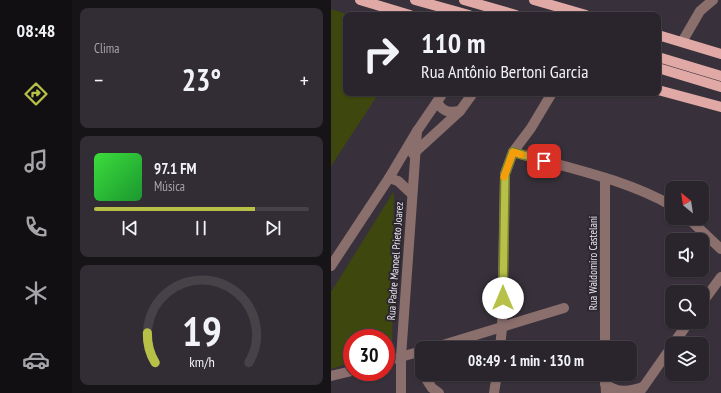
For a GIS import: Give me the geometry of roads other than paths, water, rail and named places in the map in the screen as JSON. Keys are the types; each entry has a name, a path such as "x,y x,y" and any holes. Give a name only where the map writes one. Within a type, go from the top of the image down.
{"main road":[{"path":"360,0 400,12"},
{"path":"415,0 458,12"},
{"path":"464,0 506,12"},
{"path":"534,0 576,12"},
{"path":"661,36 721,54"},
{"path":"661,58 721,76"},
{"path":"661,69 721,87"},
{"path":"661,91 721,107"}],"street":[{"path":"682,42 700,11 713,0"},
{"path":"331,266 441,96"},
{"path":"391,174 460,111 471,96"},
{"path":"501,341 505,174 513,152 531,128 550,96"},
{"path":"437,102 440,108 446,112 450,113 460,111"},
{"name":"Rua Padre Manoel Prieto Joarez","path":"401,393 401,357 417,131"},
{"path":"513,152 605,178 665,203"},
{"path":"391,174 412,194"},
{"name":"Rua Waldomiro Castelani","path":"605,178 605,341"},
{"path":"695,225 721,249"},
{"path":"709,294 721,276"},
{"path":"457,341 564,308"},
{"path":"395,359 415,353"},
{"path":"605,384 611,388 625,392 641,390 665,356"},
{"path":"331,376 343,373"},
{"path":"428,381 432,388 439,393"},
{"path":"494,393 496,381"}]}
